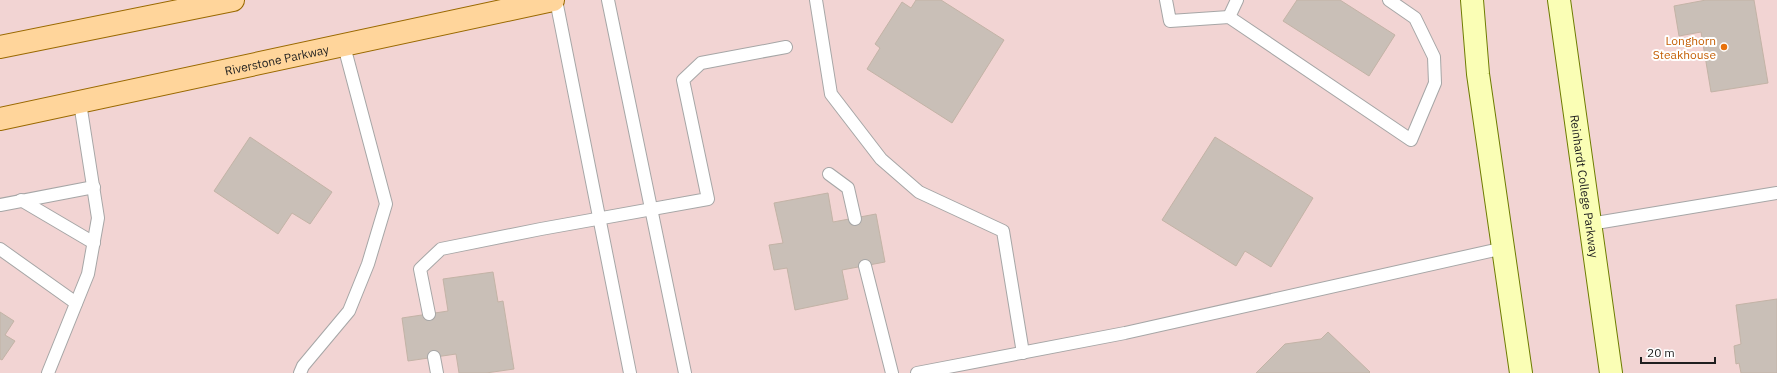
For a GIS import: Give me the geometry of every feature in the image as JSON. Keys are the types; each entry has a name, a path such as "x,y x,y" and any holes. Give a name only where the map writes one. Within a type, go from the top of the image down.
{"main road":[{"path":"0,47 233,0"},
{"name":"Riverstone Parkway","path":"0,118 80,103 553,0"}],"street":[{"path":"1472,0 1478,74 1521,373"},
{"name":"Reinhardt College Parkway","path":"1559,0 1610,373"}],"lane":[{"path":"556,0 630,373"},
{"path":"608,0 685,373"},
{"path":"816,0 831,94 882,159 919,192 1003,231 1023,352"},
{"path":"1166,0 1170,21 1229,17 1411,140 1434,82 1434,57 1415,18 1389,0"},
{"path":"1229,17 1237,0"},
{"path":"300,373 303,366 349,311 368,264 386,204 344,46"},
{"path":"429,314 420,269 441,249 599,218 708,199 683,80 701,63 786,46"},
{"path":"48,373 88,274 98,218 80,103"},
{"path":"829,174 848,188 855,218"},
{"path":"0,205 94,188"},
{"path":"1590,224 1777,193"},
{"path":"21,200 94,243"},
{"path":"917,373 1125,332 1504,248"},
{"path":"0,249 76,303"},
{"path":"866,266 892,373"},
{"path":"434,357 437,373"}],"shaded area":[{"path":"0,0 1777,0 1777,373 0,373"}],"building":[{"path":"916,0 941,0 1004,40 952,123 867,69 880,48 875,44 902,2 911,8"},
{"path":"1297,0 1340,0 1395,35 1369,76 1283,21"},
{"path":"1706,0 1754,0 1768,83 1711,92 1701,32 1679,36 1674,6"},
{"path":"250,137 332,192 310,224 292,213 278,234 214,191"},
{"path":"1215,137 1313,198 1271,267 1245,251 1236,266 1162,220"},
{"path":"828,193 833,222 876,214 885,262 842,270 848,299 795,310 787,268 774,270 769,245 783,243 774,203"},
{"path":"493,272 498,302 503,301 514,369 486,373 459,373 456,354 408,361 402,318 448,311 443,279"},
{"path":"1777,299 1777,373 1741,373 1739,363 1736,364 1734,346 1741,344 1736,305"},
{"path":"0,312 14,321 5,335 15,341 2,360 0,359"},
{"path":"1328,332 1370,372 1256,373 1285,344 1321,339"}],"place":[{"name":"Longhorn Steakhouse","path":"1724,47"}]}
